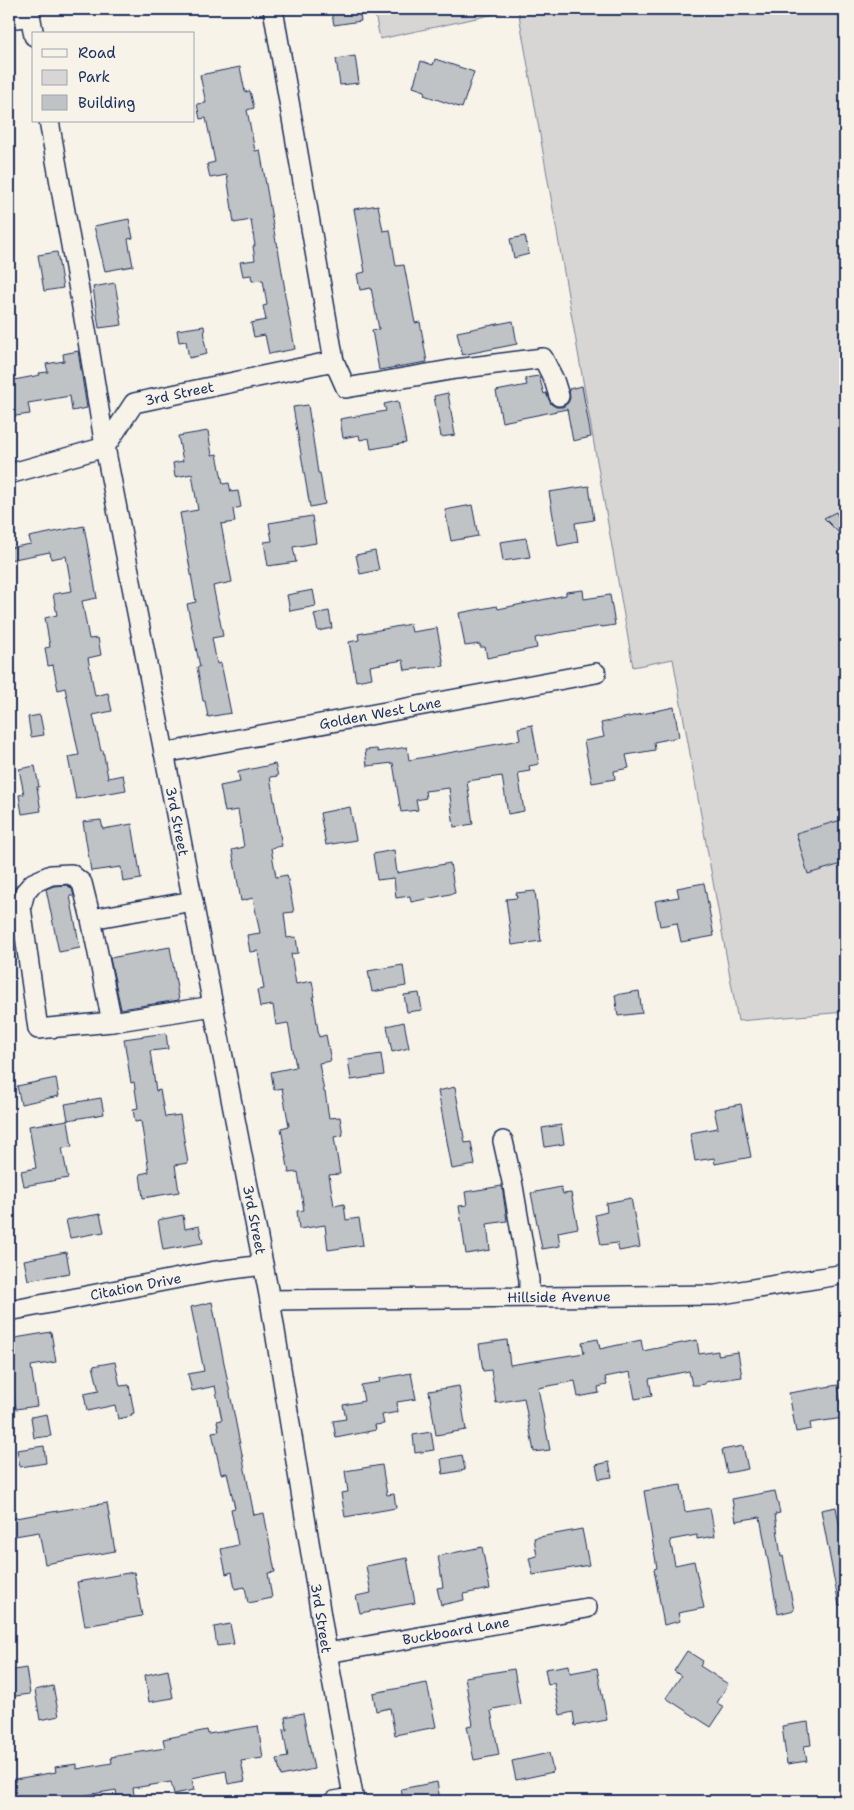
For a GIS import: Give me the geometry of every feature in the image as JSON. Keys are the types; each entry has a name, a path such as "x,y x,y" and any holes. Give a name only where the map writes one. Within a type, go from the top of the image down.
{"street":[{"path":"273,9 334,361 346,388 456,369 543,358 554,380 558,396"},
{"path":"9,20 29,13 33,32"},
{"path":"9,474 105,446 49,122"},
{"name":"3rd Street","path":"334,361 134,403 105,446 270,1300 327,1652 353,1799"},
{"name":"Golden West Lane","path":"164,753 596,673"},
{"path":"112,1022 82,883 71,874 50,875 33,883 25,892 21,907 38,1030 112,1022 213,1006"},
{"path":"91,919 193,901"},
{"path":"503,1141 528,1272 530,1297"},
{"name":"Citation Drive","path":"9,1311 210,1272 263,1265"},
{"name":"Hillside Avenue","path":"270,1300 716,1295 845,1274"},
{"name":"Buckboard Lane","path":"327,1652 587,1608"},
{"path":"334,1801 353,1799"}],"green space":[{"path":"374,9 518,9 380,39"},
{"path":"518,9 845,9 845,1012 738,1021 673,659 633,667"}],"building":[{"path":"331,9 359,9 361,21 334,25"},
{"path":"355,56 359,83 340,85 336,59"},
{"path":"435,59 474,72 462,108 424,95 425,91 413,87 421,61 433,65"},
{"path":"240,67 245,92 250,91 254,108 247,110 255,151 260,150 295,349 269,354 265,335 254,337 251,323 266,320 263,306 267,305 263,280 252,281 251,275 243,276 240,262 255,260 251,220 234,223 227,175 210,178 207,164 215,162 206,118 200,119 197,104 206,103 200,75"},
{"path":"378,205 383,231 390,230 396,266 404,265 415,323 420,322 427,362 379,370 372,330 379,329 371,288 360,290 357,274 365,272 354,209"},
{"path":"129,219 133,238 128,239 133,266 105,271 94,226"},
{"path":"525,236 529,254 514,258 510,239"},
{"path":"57,252 63,288 44,291 38,255"},
{"path":"115,283 122,325 99,328 93,287"},
{"path":"513,321 517,344 462,355 457,332"},
{"path":"204,326 207,354 189,358 186,341 179,342 177,330"},
{"path":"78,351 87,408 72,411 70,396 28,403 30,414 9,417 9,381 48,372 46,364 64,361 63,354"},
{"path":"539,376 544,394 546,393 551,404 556,407 563,407 568,403 570,398 569,389 582,386 591,437 573,441 567,409 502,422 496,391 527,385 525,378"},
{"path":"448,393 455,435 441,437 434,396"},
{"path":"398,401 406,443 371,449 369,438 360,440 359,435 343,438 340,419 386,411 384,404"},
{"path":"308,405 318,473 320,473 325,504 310,507 293,407"},
{"path":"208,431 212,455 217,454 223,484 229,483 231,492 238,491 241,507 233,509 235,522 221,524 232,582 213,586 223,636 212,638 217,664 221,663 231,713 208,717 205,701 203,701 197,667 200,667 187,604 196,602 180,513 198,510 192,474 175,477 173,463 183,461 178,436"},
{"path":"589,486 594,520 575,523 578,542 558,546 549,492"},
{"path":"472,505 478,536 451,541 445,510"},
{"path":"836,512 845,530 845,539 824,518"},
{"path":"312,516 316,543 293,547 296,562 268,566 264,542 272,541 269,523"},
{"path":"84,526 97,598 82,601 89,639 98,638 101,655 88,658 95,696 108,693 112,711 93,715 101,751 103,750 108,778 123,775 126,790 76,799 68,757 79,755 65,688 58,690 53,665 48,666 45,648 50,647 45,618 57,615 53,594 72,591 66,556 51,559 50,552 9,560 9,548 31,544 29,537"},
{"path":"526,538 530,557 503,561 500,542"},
{"path":"375,551 379,570 360,574 356,555"},
{"path":"313,590 316,606 290,611 287,595"},
{"path":"583,590 584,599 610,595 615,625 535,638 537,648 487,658 485,647 480,647 480,644 465,646 459,613 497,606 498,609 566,595 566,592"},
{"path":"329,611 332,628 318,631 314,614"},
{"path":"410,624 412,632 437,628 444,666 405,670 403,660 370,666 372,678 356,681 349,642 359,640 358,634"},
{"path":"674,707 679,737 654,742 655,750 626,755 629,768 614,771 615,779 592,783 584,741 604,737 601,723"},
{"path":"40,715 44,735 31,737 28,717"},
{"path":"532,725 539,764 529,766 530,771 518,773 524,811 508,814 502,776 467,781 473,824 454,827 449,788 425,791 426,798 416,800 418,810 401,812 393,763 367,766 365,750 377,749 378,752 407,747 409,760 520,740 518,728"},
{"path":"275,764 278,776 270,777 282,846 271,848 276,877 287,875 294,912 284,913 287,938 296,937 298,953 291,954 296,984 312,981 319,1037 326,1035 331,1061 319,1063 329,1118 340,1117 343,1135 334,1137 340,1174 329,1175 334,1206 344,1204 346,1220 359,1218 363,1245 328,1250 325,1225 299,1229 297,1211 304,1210 298,1172 289,1173 281,1128 289,1126 282,1088 274,1090 271,1072 296,1067 288,1023 276,1025 273,1005 260,1007 257,990 264,989 258,951 250,952 247,935 260,933 253,898 241,901 232,850 244,847 238,810 225,812 220,786 240,782 238,772"},
{"path":"35,766 41,811 22,814 19,795 24,794 19,769"},
{"path":"350,807 356,840 326,845 320,813"},
{"path":"845,819 845,863 808,874 796,833"},
{"path":"101,820 103,829 132,824 141,879 123,882 121,867 91,871 83,822"},
{"path":"394,850 397,873 450,863 455,893 411,902 410,896 396,898 394,878 377,880 373,854"},
{"path":"704,883 714,936 681,942 677,923 660,926 655,901 679,897 677,888"},
{"path":"67,885 72,889 74,896 70,896 80,948 59,952 46,889"},
{"path":"535,891 541,941 512,945 506,899 517,898 516,893"},
{"path":"170,947 179,1000 121,1009 110,958"},
{"path":"403,965 406,986 372,992 368,971"},
{"path":"639,991 642,1013 618,1016 615,995"},
{"path":"419,993 422,1010 407,1012 404,995"},
{"path":"404,1022 409,1048 392,1052 387,1026"},
{"path":"166,1033 168,1049 150,1051 156,1091 160,1090 165,1117 180,1115 188,1163 175,1165 179,1192 143,1198 140,1174 149,1172 141,1121 135,1122 133,1109 138,1108 134,1082 131,1083 124,1039"},
{"path":"381,1054 384,1075 351,1080 348,1059"},
{"path":"56,1078 59,1096 21,1104 17,1086"},
{"path":"455,1087 465,1143 471,1142 475,1165 452,1169 438,1091"},
{"path":"101,1098 104,1114 68,1120 65,1104"},
{"path":"741,1104 751,1157 715,1164 714,1158 695,1161 690,1133 718,1128 714,1109"},
{"path":"68,1120 72,1147 62,1148 68,1178 24,1186 21,1171 36,1168 29,1126"},
{"path":"561,1125 564,1144 545,1147 542,1128"},
{"path":"502,1186 507,1221 487,1224 490,1250 466,1254 459,1206 467,1205 465,1192"},
{"path":"561,1187 563,1194 571,1193 578,1228 558,1232 560,1246 542,1249 531,1193"},
{"path":"631,1198 640,1247 619,1251 617,1243 601,1245 595,1215 607,1212 606,1203"},
{"path":"100,1214 104,1232 70,1238 66,1220"},
{"path":"183,1215 185,1229 199,1226 203,1243 163,1250 158,1220"},
{"path":"66,1252 70,1273 28,1280 24,1260"},
{"path":"212,1302 254,1515 264,1513 275,1572 268,1573 272,1598 248,1603 245,1587 235,1589 232,1572 226,1574 221,1549 238,1545 231,1509 235,1508 227,1473 221,1474 212,1432 219,1431 217,1421 222,1420 215,1386 192,1391 188,1374 204,1371 191,1307"},
{"path":"51,1332 56,1362 31,1366 37,1406 16,1409 11,1372 9,1373 9,1339"},
{"path":"598,1339 600,1349 641,1340 643,1351 697,1340 699,1354 718,1351 718,1355 738,1352 742,1377 692,1385 689,1371 649,1379 652,1396 635,1399 630,1372 605,1377 607,1385 598,1387 599,1393 578,1397 575,1381 538,1388 550,1450 534,1452 524,1398 496,1403 491,1370 483,1371 479,1344 507,1340 510,1365 584,1353 582,1342"},
{"path":"115,1362 120,1386 129,1385 134,1413 131,1414 132,1416 118,1419 115,1405 87,1411 84,1394 99,1391 93,1366"},
{"path":"411,1373 416,1399 397,1402 398,1412 382,1415 384,1424 375,1425 376,1430 336,1438 333,1421 346,1419 343,1405 364,1401 361,1385 380,1382 379,1379"},
{"path":"838,1385 843,1418 810,1423 811,1429 796,1432 789,1393"},
{"path":"459,1386 466,1430 436,1435 429,1391"},
{"path":"47,1414 51,1436 34,1438 31,1417"},
{"path":"431,1432 434,1450 415,1453 413,1435"},
{"path":"44,1446 46,1463 20,1467 17,1450"},
{"path":"743,1446 748,1469 727,1473 722,1450"},
{"path":"462,1455 465,1470 443,1474 441,1459"},
{"path":"609,1462 612,1477 599,1479 596,1465"},
{"path":"382,1465 387,1495 394,1494 396,1508 345,1517 341,1493 348,1492 345,1471"},
{"path":"681,1485 685,1512 710,1508 715,1536 697,1539 697,1535 670,1540 675,1565 694,1561 704,1608 678,1613 680,1621 664,1625 654,1569 657,1568 644,1491"},
{"path":"775,1491 780,1513 775,1514 781,1557 783,1556 794,1610 778,1614 760,1517 736,1521 732,1499"},
{"path":"107,1503 115,1551 45,1564 39,1532 9,1537 9,1519"},
{"path":"836,1507 845,1555 845,1605 839,1605 821,1510"},
{"path":"582,1529 589,1565 533,1575 529,1558 537,1556 534,1538"},
{"path":"482,1547 490,1589 463,1594 464,1600 441,1605 437,1588 443,1587 438,1556"},
{"path":"407,1558 415,1603 360,1613 356,1596 371,1593 366,1566"},
{"path":"134,1572 142,1616 85,1626 77,1582"},
{"path":"230,1624 234,1644 217,1646 214,1627"},
{"path":"687,1651 703,1661 700,1666 728,1684 717,1703 724,1707 711,1727 666,1698 681,1676 674,1671"},
{"path":"569,1665 570,1673 597,1668 607,1720 575,1726 573,1712 560,1715 554,1683 548,1685 545,1669"},
{"path":"26,1668 30,1694 9,1697 9,1671"},
{"path":"514,1669 520,1704 491,1711 499,1755 474,1760 467,1726 473,1725 465,1677"},
{"path":"168,1670 173,1698 149,1702 145,1675"},
{"path":"427,1683 436,1727 395,1735 390,1708 376,1711 373,1693"},
{"path":"53,1686 59,1716 40,1720 35,1690"},
{"path":"303,1713 314,1769 281,1776 277,1759 288,1757 283,1730 287,1730 285,1717"},
{"path":"808,1722 811,1745 804,1746 807,1761 787,1764 782,1726"},
{"path":"258,1726 263,1758 241,1761 245,1781 228,1784 226,1771 192,1778 194,1790 174,1794 171,1782 133,1788 135,1801 118,1801 116,1790 81,1796 82,1801 61,1801 60,1799 9,1801 9,1780 56,1772 55,1767 77,1764 77,1769 112,1763 111,1757 165,1748 163,1739 207,1730 208,1734"},
{"path":"549,1753 553,1772 516,1780 512,1761"},
{"path":"437,1782 440,1800 404,1801 401,1789"}]}
